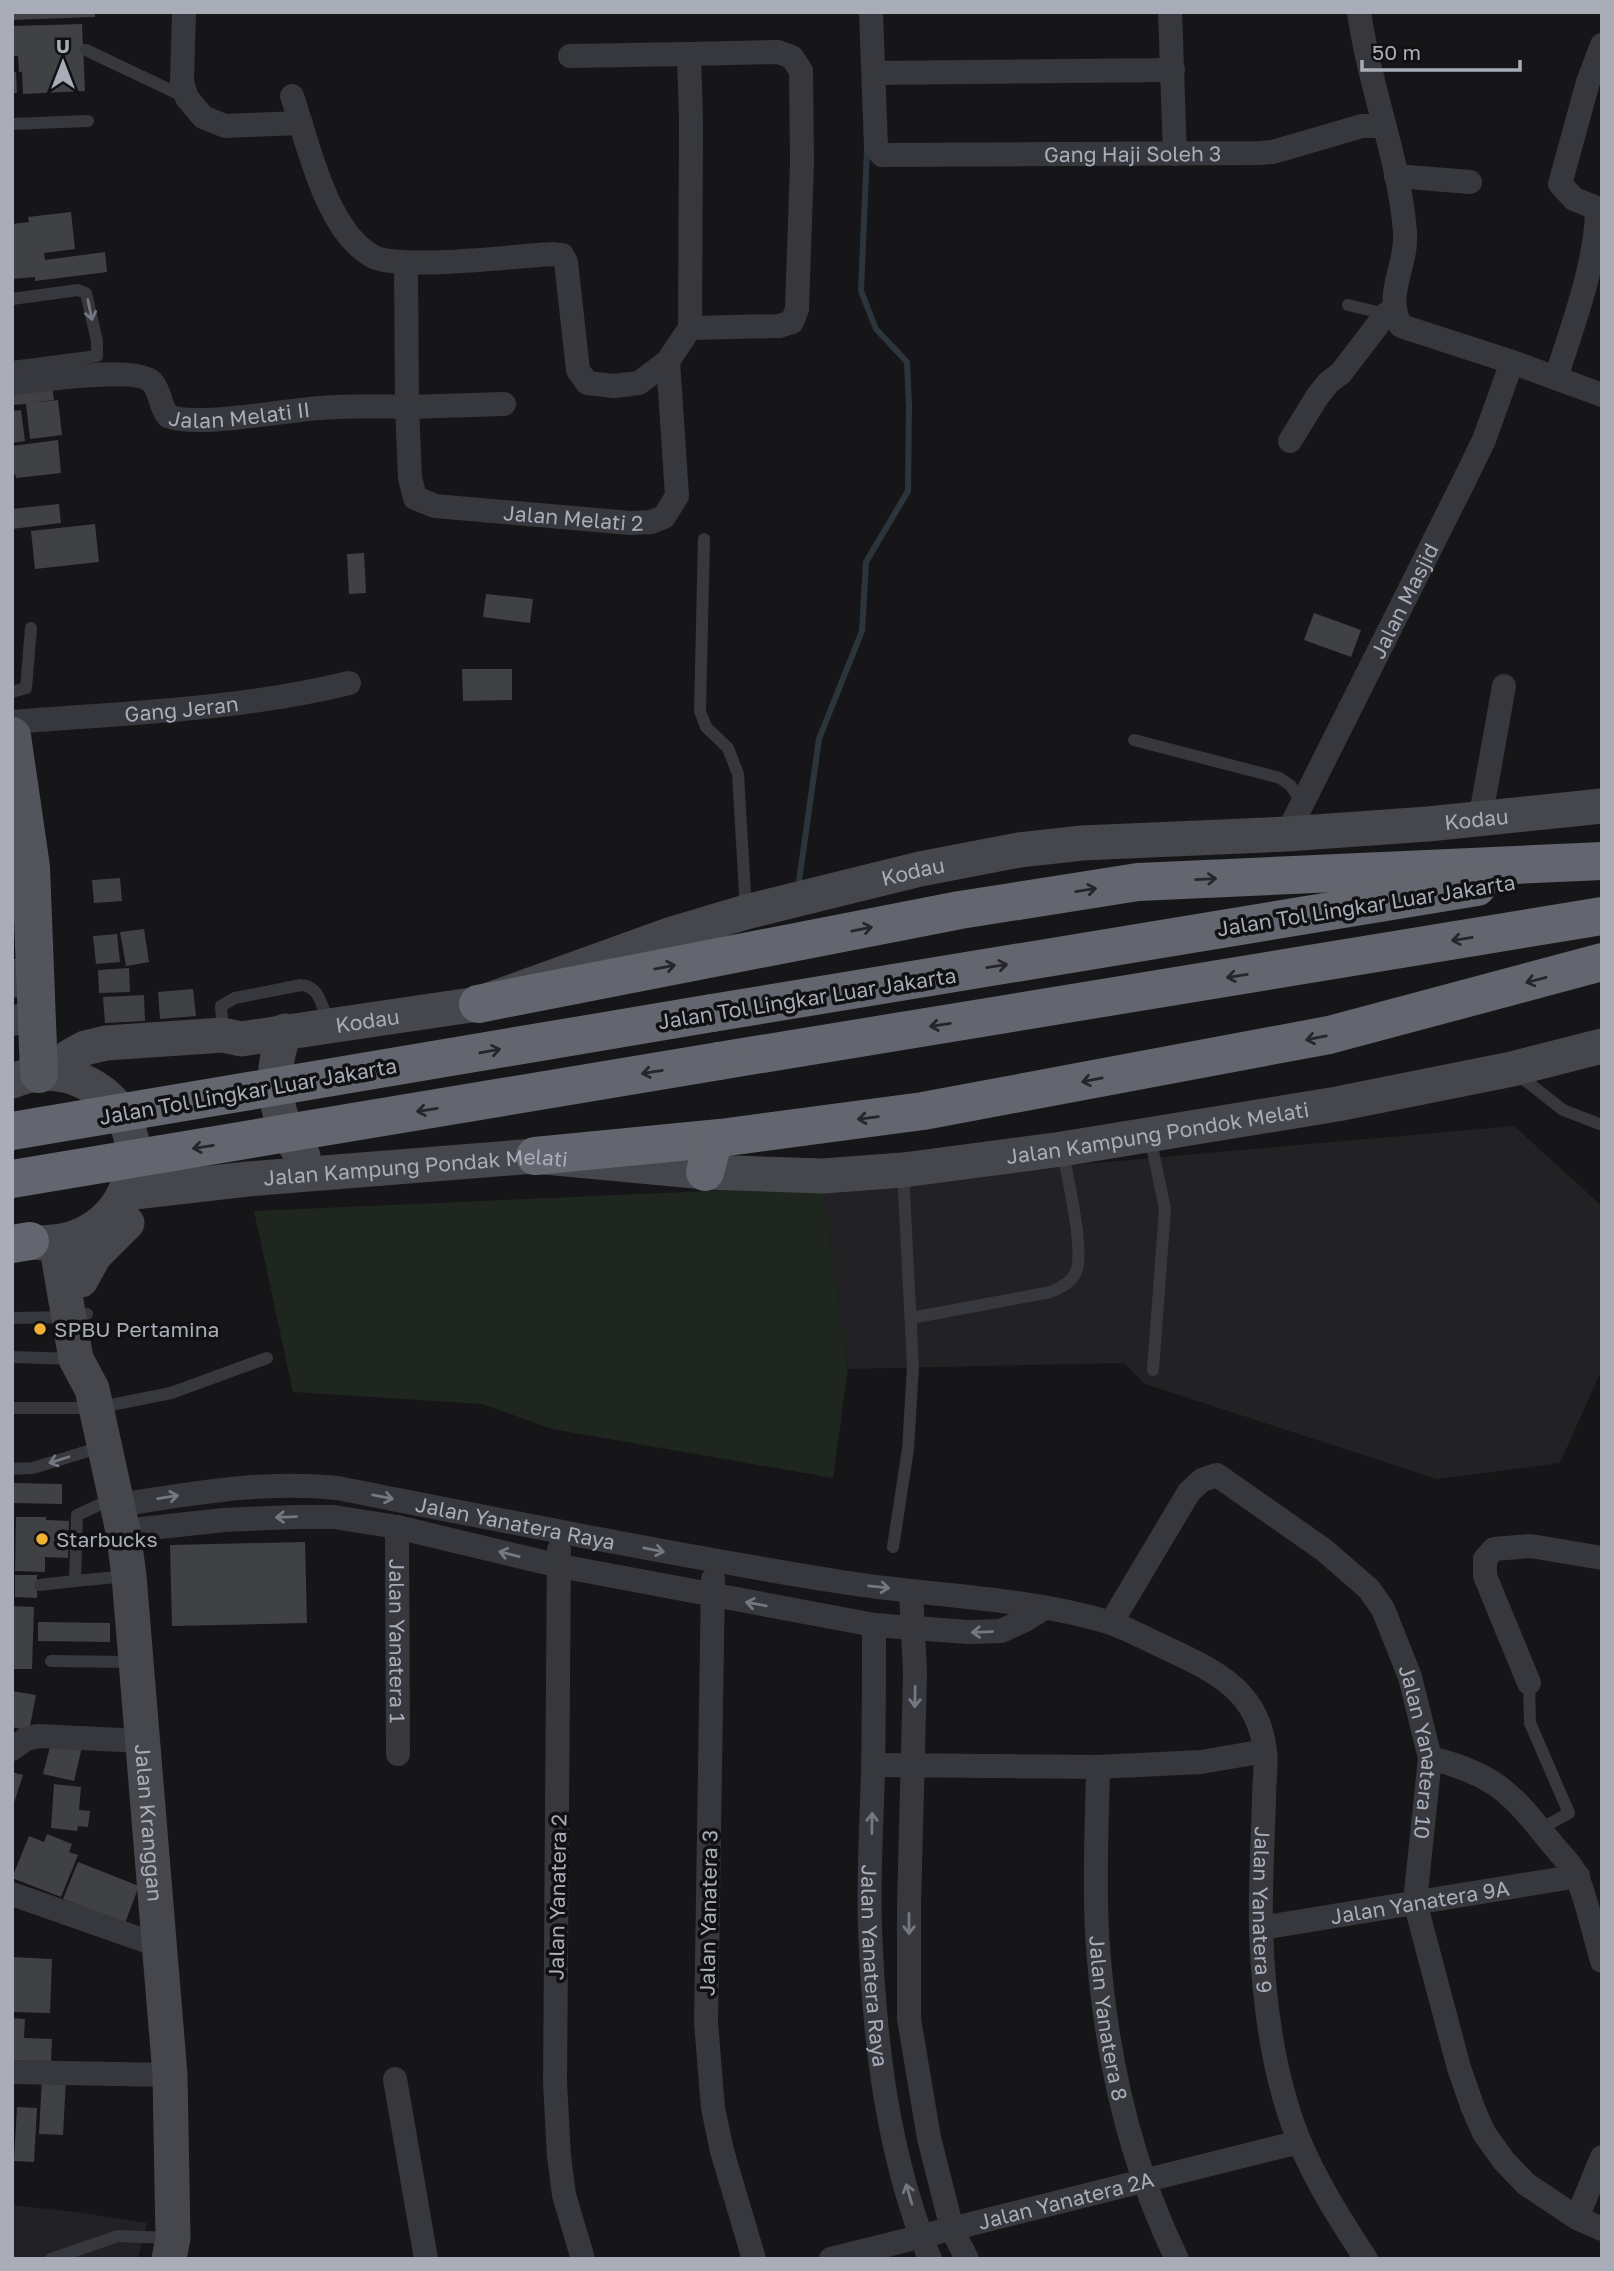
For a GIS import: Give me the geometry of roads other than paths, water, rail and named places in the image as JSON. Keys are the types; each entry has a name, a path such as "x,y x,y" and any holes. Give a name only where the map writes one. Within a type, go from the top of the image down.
{"highway":[{"path":"478,1003 948,913 1138,882 1602,861"},
{"name":"Jalan Tol Lingkar Luar Jakarta","path":"12,1131 1602,866"},
{"path":"12,1179 1602,916"},
{"path":"534,1156 713,1155 923,1111 1329,1035 1602,962"}],"main road":[{"path":"12,736 36,1076 74,1077 94,1087 113,1104 128,1131 133,1163 125,1194 104,1222 90,1232 37,1241"},
{"name":"Kodau","path":"36,1076 85,1048 106,1043 172,1047 222,1042 478,1003 672,934 746,912 920,869 1019,850 1295,819 1480,820 1602,806"},
{"path":"285,1031 274,1074 281,1118 304,1157 330,1173"},
{"name":"Jalan Kampung Pondok Melati","path":"713,1155 823,1176 903,1170 1062,1149 1337,1104 1512,1069 1602,1046"},
{"name":"Kodau","path":"94,1087 103,1070 112,1064 172,1047"},
{"name":"Jalan Kampung Pondak Melati","path":"125,1194 248,1178 534,1156"},
{"path":"81,1280 94,1256 127,1222 203,1183"},
{"name":"Jalan Kranggan","path":"37,1241 81,1280 78,1316 119,1511 129,1576 170,2075 171,2248"},
{"name":"Jalan Kranggan","path":"37,1241 78,1316"}],"street":[{"path":"184,12 182,82 187,99 204,117 225,126 302,123"},
{"path":"871,12 874,73 1173,70"},
{"path":"1170,12 1175,154"},
{"path":"1290,442 1317,397 1328,383 1341,373 1390,314 1405,235 1396,176 1368,66 1359,12"},
{"path":"1556,378 1578,310 1594,243 1597,213 1597,209 1574,199 1560,184 1588,82 1602,45"},
{"path":"570,57 778,52 792,57 801,71 802,163 797,309 792,322 779,326 690,328"},
{"path":"292,96 319,181 341,225 355,244 374,258 406,264 562,255 566,262 578,370 587,383 614,386 639,383 668,361 690,328 689,54"},
{"name":"Gang Haji Soleh 3","path":"874,73 878,153 1273,152 1362,126 1384,126"},
{"path":"1396,176 1470,182"},
{"path":"406,264 407,407 504,404"},
{"path":"1390,314 1401,326 1602,395"},
{"name":"Jalan Melati 2","path":"407,407 410,478 415,498 435,506 631,523 650,522 664,517 677,496 668,361"},
{"name":"Jalan Masjid","path":"1295,819 1464,481 1483,440 1512,362"},
{"name":"Jalan Melati II","path":"12,383 124,373 142,376 157,390 168,416 181,420 317,408 407,407"},
{"name":"Gang Jeran","path":"12,722 229,705 296,696 349,683"},
{"path":"1480,820 1504,686"},
{"name":"Jalan Yanatera 10","path":"1111,1623 1189,1492 1202,1479 1217,1475 1324,1550 1369,1588 1383,1609 1396,1638 1430,1758 1415,1902 1459,2068 1484,2133 1504,2161 1526,2184 1577,2218 1602,2229"},
{"name":"Jalan Yanatera Raya","path":"119,1511 218,1489 291,1485 337,1488 714,1562 866,1586 1044,1608 1111,1623"},
{"path":"255,1487 255,1519"},
{"name":"Jalan Yanatera Raya","path":"119,1511 255,1519 334,1517 397,1527 559,1566 874,1625 968,1632 1001,1631 1044,1608"},
{"name":"Jalan Yanatera 1","path":"397,1527 398,1754"},
{"name":"Jalan Yanatera 2","path":"559,1532 555,2083 564,2195 583,2259"},
{"path":"1529,1683 1485,1576 1485,1559 1494,1549 1531,1546 1602,1558"},
{"name":"Jalan Yanatera 3","path":"714,1562 706,2023 713,2108 722,2151 754,2259"},
{"name":"Jalan Yanatera Raya","path":"911,1591 914,1765 909,1906 909,2019 929,2138 952,2229 967,2259"},
{"name":"Jalan Yanatera 9","path":"1111,1623 1207,1667 1230,1682 1246,1699 1258,1719 1265,1751 1261,1928 1273,2053 1299,2141 1329,2200 1366,2259"},
{"name":"Jalan Yanatera Raya","path":"874,1625 874,1765 869,1925 875,2021 887,2113 925,2248"},
{"path":"12,1749 26,1739 38,1736 143,1741"},
{"path":"874,1765 1098,1767 1201,1762 1265,1751"},
{"path":"1430,1758 1461,1766 1504,1788 1540,1829 1578,1876 1602,1961"},
{"name":"Jalan Yanatera 8","path":"1098,1767 1097,1931 1103,1999 1116,2084 1143,2181 1177,2259"},
{"name":"Jalan Yanatera 9A","path":"1261,1928 1578,1876"},
{"path":"12,1894 160,1947"},
{"path":"12,2071 170,2075"},
{"path":"395,2079 426,2259"},
{"name":"Jalan Yanatera 2A","path":"831,2259 925,2248 952,2229 1299,2141"},
{"path":"1577,2218 1602,2157"}],"lane":[{"path":"86,50 187,99"},
{"path":"12,124 88,121"},
{"path":"12,299 78,290 86,293 97,341 96,356 12,367"},
{"path":"1348,305 1390,314"},
{"path":"704,539 699,711 706,727 728,748 738,774 746,912"},
{"path":"12,692 26,688 30,628"},
{"path":"1134,740 1280,778 1292,786 1295,819"},
{"path":"222,1042 221,1006 235,998 302,985 316,991 328,1025"},
{"path":"1512,1069 1563,1110 1602,1125"},
{"path":"1149,1134 1165,1209 1153,1370"},
{"path":"911,1318 1051,1292 1069,1281 1076,1271 1078,1247 1062,1149"},
{"path":"893,1547 909,1436 913,1367 903,1170"},
{"path":"12,1318 78,1316"},
{"path":"12,1357 89,1378 171,1393 267,1358"},
{"path":"12,1408 89,1378"},
{"path":"12,1469 33,1468 104,1446"},
{"path":"75,1581 77,1515 119,1511"},
{"path":"40,1585 129,1576"},
{"path":"51,1661 136,1662"},
{"path":"1529,1683 1530,1723 1569,1813 1540,1829"},
{"path":"51,2259 118,2236 171,2248"}],"waterway":[{"path":"799,881 819,739 862,631 866,562 908,491 907,362 876,329 861,291 867,149"}],"place":[{"name":"SPBU Pertamina","path":"40,1329"},
{"name":"Starbucks","path":"42,1539"}]}
